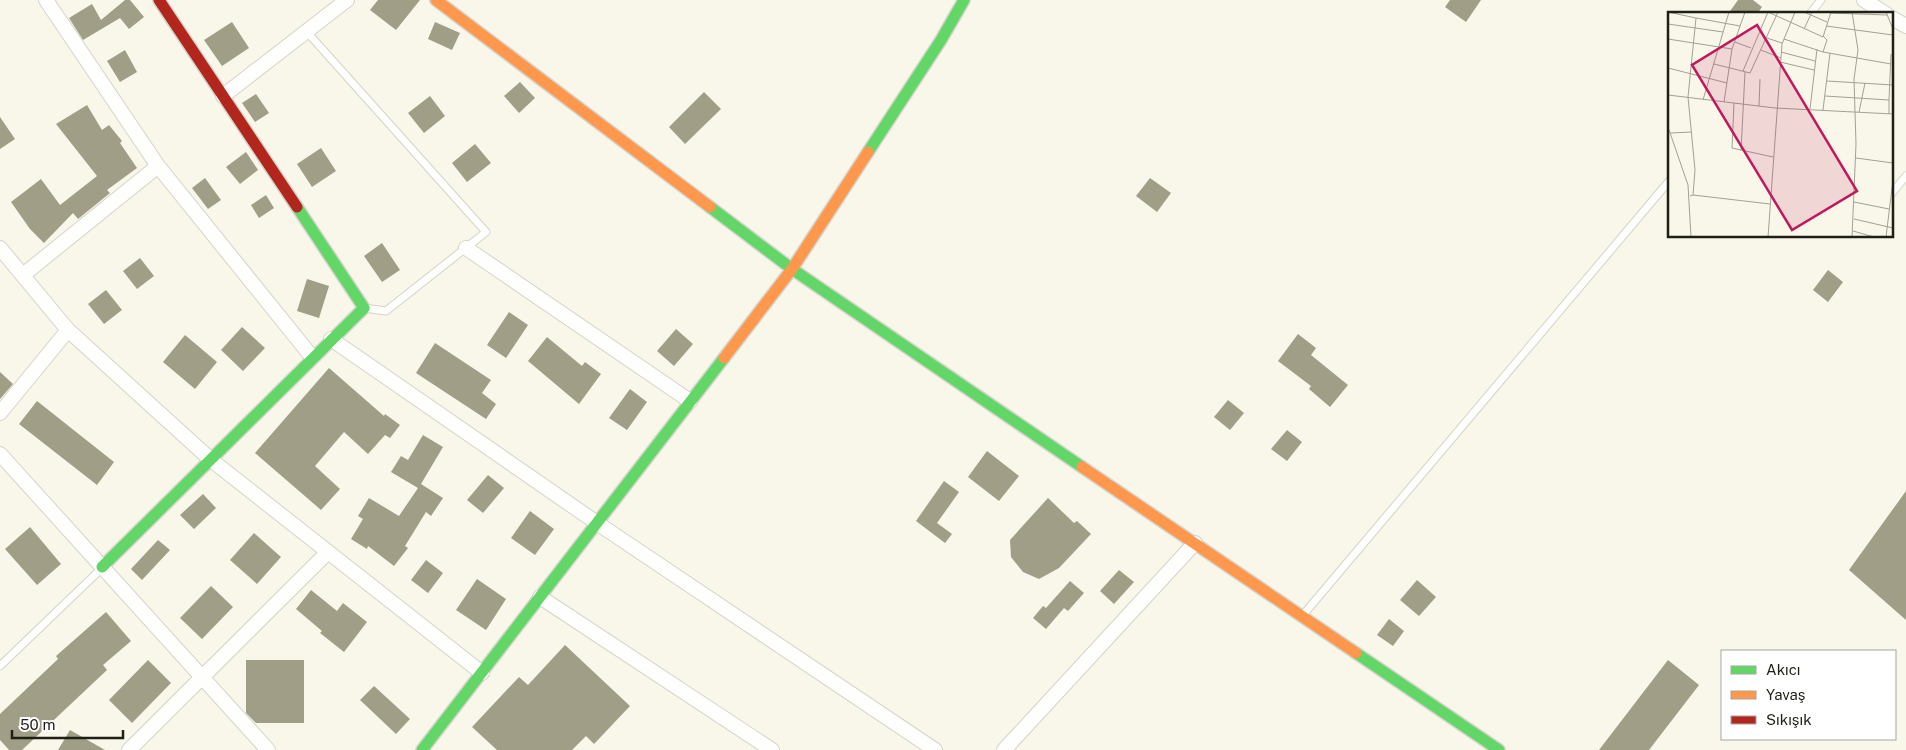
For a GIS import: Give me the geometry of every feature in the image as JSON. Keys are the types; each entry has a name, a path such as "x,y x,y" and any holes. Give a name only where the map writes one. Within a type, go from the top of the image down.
{"street":[{"path":"46,0 158,166 312,357"},
{"path":"102,567 312,357 364,308 159,0"},
{"path":"223,96 347,0"},
{"path":"436,0 792,269 1499,750"},
{"path":"422,750 792,269 941,40 964,0"},
{"path":"1864,0 1883,12"},
{"path":"1894,19 1906,26"},
{"path":"23,275 158,166"},
{"path":"0,248 68,330 210,459 482,673"},
{"path":"466,248 690,401"},
{"path":"0,413 68,330"},
{"path":"331,339 596,523 935,750"},
{"path":"0,454 268,750"},
{"path":"1004,750 1195,543"},
{"path":"129,750 201,676 328,552"},
{"path":"540,597 772,750"}],"lane":[{"path":"1812,12 1821,0"},
{"path":"307,32 486,232 386,311 364,308"},
{"path":"1894,191 1906,176"},
{"path":"1302,616 1668,182"},
{"path":"0,666 102,567"}],"building":[{"path":"125,0 130,0 144,17 129,29 120,18 83,40 69,18 92,4 101,20"},
{"path":"378,0 420,0 396,30 370,10"},
{"path":"1450,0 1481,0 1466,22 1445,7"},
{"path":"1738,0 1753,0 1762,7 1758,12 1729,12"},
{"path":"232,22 249,48 222,66 204,40"},
{"path":"435,22 460,33 452,50 428,39"},
{"path":"125,50 137,72 120,82 107,61"},
{"path":"520,82 535,98 519,113 504,96"},
{"path":"704,92 721,109 685,144 669,127"},
{"path":"256,94 269,113 255,122 242,103"},
{"path":"430,96 445,116 424,133 408,113"},
{"path":"87,105 102,130 109,125 122,141 120,143 137,168 107,190 110,193 78,219 73,213 44,243 30,229 11,202 41,179 60,205 97,176 56,124"},
{"path":"0,117 15,139 0,149"},
{"path":"475,144 491,163 467,182 452,163"},
{"path":"321,148 336,171 312,187 297,164"},
{"path":"246,152 258,170 240,184 226,167"},
{"path":"205,178 221,200 208,209 192,188"},
{"path":"1150,178 1171,193 1157,212 1136,196"},
{"path":"266,195 274,208 259,218 251,205"},
{"path":"382,243 400,270 382,282 364,256"},
{"path":"140,258 154,276 137,289 123,271"},
{"path":"1828,270 1843,282 1828,302 1813,290"},
{"path":"307,279 329,286 319,318 297,311"},
{"path":"106,290 122,310 104,324 88,304"},
{"path":"509,312 528,325 506,358 487,345"},
{"path":"242,327 265,348 243,371 221,350"},
{"path":"676,329 693,344 674,366 657,351"},
{"path":"1298,334 1316,348 1311,355 1348,385 1330,407 1309,389 1311,386 1278,361"},
{"path":"185,335 217,362 195,389 163,362"},
{"path":"547,337 582,366 585,362 601,374 579,404 528,361"},
{"path":"435,343 491,380 482,393 496,404 486,419 416,373"},
{"path":"329,368 384,416 385,414 400,425 390,438 385,435 368,454 344,432 315,466 340,489 321,510 255,453"},
{"path":"0,372 13,384 0,399"},
{"path":"630,389 647,402 627,430 609,418"},
{"path":"1228,400 1244,413 1230,430 1214,417"},
{"path":"37,401 114,462 97,485 19,424"},
{"path":"1287,430 1302,442 1287,461 1271,449"},
{"path":"423,435 443,447 421,484 443,498 431,516 426,512 405,546 408,548 394,566 368,546 367,549 351,539 363,519 358,516 369,498 399,516 418,488 391,472 401,456 408,460"},
{"path":"987,451 1019,476 999,501 968,477"},
{"path":"488,475 504,488 483,513 467,500"},
{"path":"944,481 959,492 937,523 952,534 945,543 916,521"},
{"path":"1906,491 1906,620 1849,570"},
{"path":"203,494 216,508 194,529 180,515"},
{"path":"1048,498 1074,523 1077,521 1091,534 1059,568 1039,579 1023,572 1011,557 1010,540"},
{"path":"530,511 554,529 535,555 511,538"},
{"path":"30,527 61,564 37,585 5,549"},
{"path":"254,533 281,557 257,584 230,560"},
{"path":"158,540 170,550 142,580 131,569"},
{"path":"426,560 443,573 428,593 411,580"},
{"path":"1119,570 1134,582 1114,604 1100,591"},
{"path":"477,579 506,599 486,630 456,610"},
{"path":"1417,580 1436,597 1419,616 1400,600"},
{"path":"1070,581 1084,593 1068,611 1064,608 1046,629 1033,618 1043,606 1046,608"},
{"path":"211,586 233,607 202,639 180,618"},
{"path":"311,590 337,611 343,603 367,622 344,652 320,633 322,631 296,609"},
{"path":"106,612 131,641 103,665 107,670 22,750 9,750 0,740 0,714 58,659 56,656"},
{"path":"1389,619 1404,631 1393,646 1377,635"},
{"path":"565,645 630,706 594,744 586,736 572,750 497,750 472,727 519,677 528,685"},
{"path":"148,660 171,683 132,723 109,700"},
{"path":"246,660 304,660 304,723 256,723 246,713"},
{"path":"1668,660 1699,685 1649,750 1599,750"},
{"path":"374,686 410,719 396,734 360,700"},
{"path":"70,730 105,750 58,750"}],"traffic: fast":[{"path":"868,152 941,40 964,0"},
{"path":"102,567 364,308 297,207"},
{"path":"710,207 792,269 1082,467"},
{"path":"422,750 724,358"},
{"path":"1356,653 1499,750"}],"traffic: slow":[{"path":"436,0 710,207"},
{"path":"724,358 792,269 868,152"},
{"path":"1082,467 1356,653"}],"traffic: jam":[{"path":"159,0 297,207"}]}
